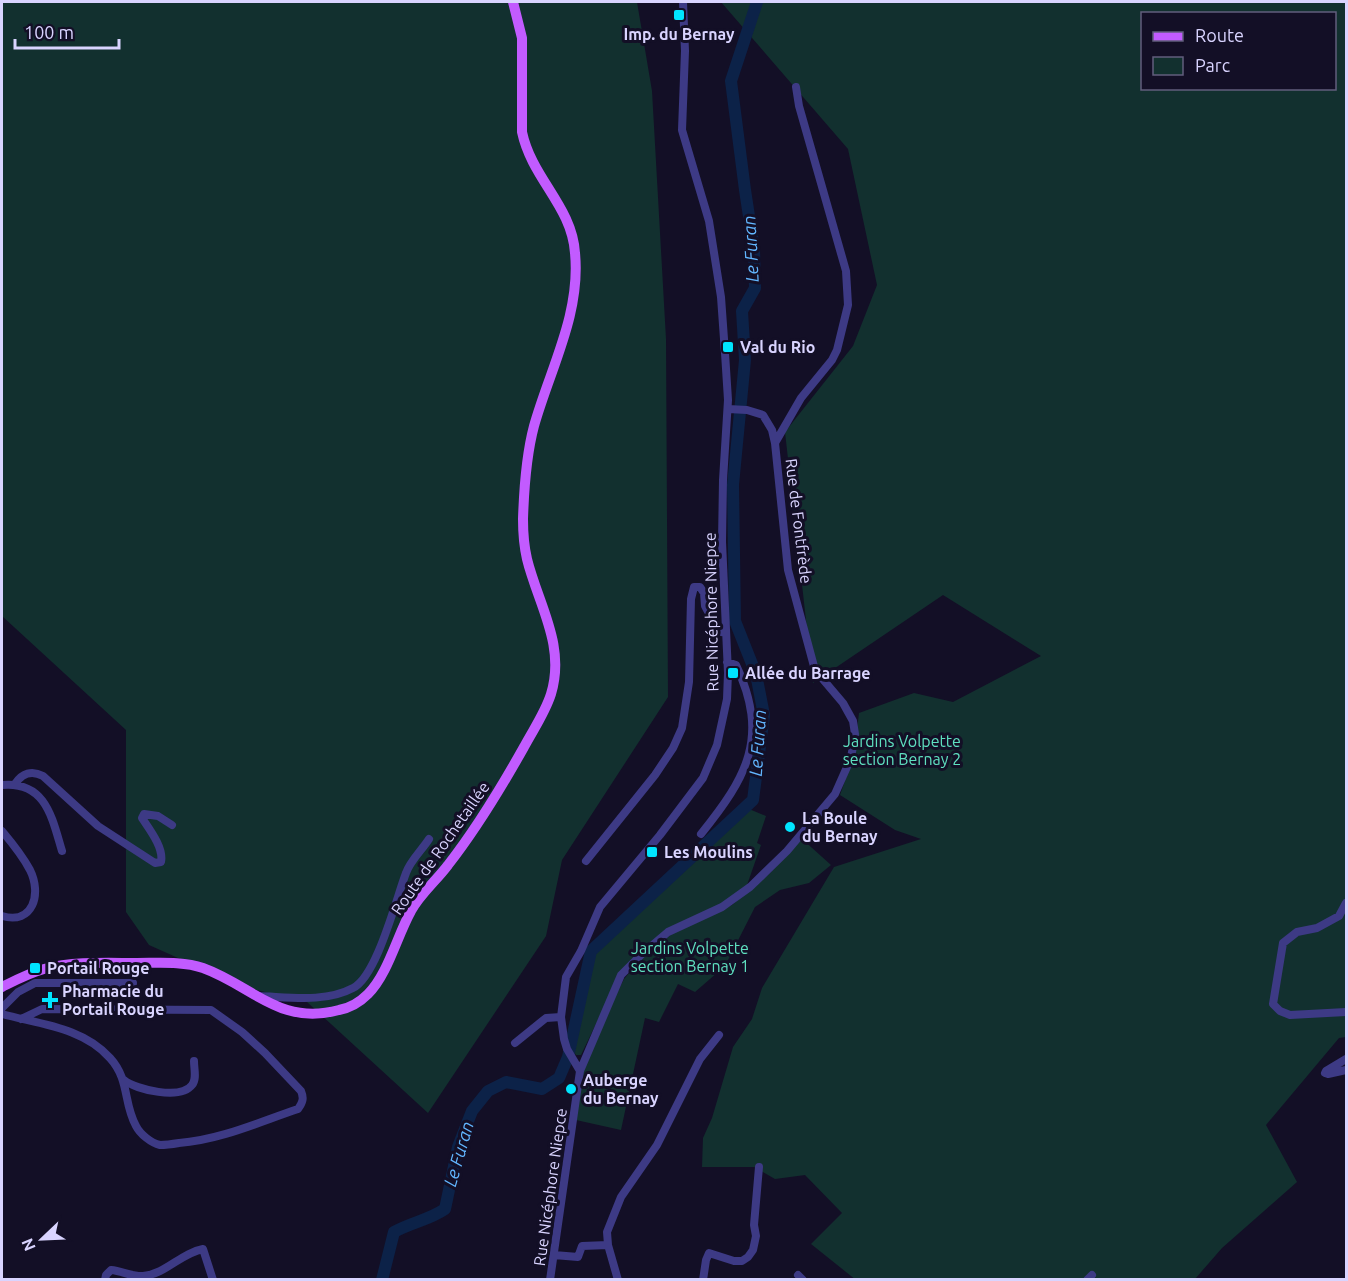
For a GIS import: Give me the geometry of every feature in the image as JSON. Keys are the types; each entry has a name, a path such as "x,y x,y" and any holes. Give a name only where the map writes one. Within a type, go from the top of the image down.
{"main road":[{"name":"Route de Rochetaillée","path":"2,987 27,975 60,966 86,963 178,963 201,967 281,1010 306,1013 341,1010 355,1004 368,994 378,981 412,909 448,865 495,798 541,716 551,693 556,667 554,644 527,558 524,538 524,496 533,430 564,340 573,302 576,254 572,231 561,207 543,182 525,146 522,132 522,38 513,2"}],"street":[{"name":"Rue Nicéphore Niepce","path":"550,1280 580,1071 567,1049 561,1017 566,976 581,951 600,907 660,836 703,778 717,745 727,699 728,662 723,522 730,409 721,297 713,241 700,186 682,130 685,51 682,2"},
{"name":"Rue de Fontfrède","path":"580,1071 621,975 668,932 722,908 750,887 788,851 836,794 851,758 855,734 853,721 843,703 815,670 788,570 775,443 801,398 832,360 837,350 848,305 846,271 799,106 796,87"},
{"path":"730,409 747,410 763,415 772,430 775,443"},
{"path":"586,861 655,775 673,748 682,728 689,682 691,599 694,587 700,587 704,593 705,606 718,631 726,633"},
{"path":"702,834 739,780 752,745 752,709 745,684 736,665 728,662"},
{"path":"15,784 19,778 28,773 43,776 98,826 155,863 161,862 162,856 151,830 142,819 144,814 158,816 172,825"},
{"path":"2,785 15,784 38,795 46,802 62,851"},
{"path":"2,831 16,846 30,871 35,889 32,908 27,914 9,918 2,916"},
{"path":"253,995 325,997 354,988 366,976 383,938 406,871 429,839"},
{"path":"1347,903 1339,916 1317,928 1297,932 1283,943 1273,1004 1280,1011 1290,1015 1347,1011"},
{"path":"2,1008 18,992 35,983 133,983"},
{"path":"2,1014 21,1019 72,1032 94,1043 111,1058 124,1080 134,1124 149,1140 159,1145 200,1142 298,1109 302,1104 301,1090 242,1032 211,1010 42,1009 21,1019"},
{"path":"515,1043 546,1018 561,1017"},
{"path":"618,1280 608,1245 607,1232 621,1197 657,1145 700,1059 719,1035"},
{"path":"1347,1059 1325,1073 1347,1070"},
{"path":"124,1080 132,1086 157,1091 183,1091 191,1087 195,1079 194,1061"},
{"path":"703,1280 709,1253 734,1261 742,1261 753,1250 756,1236 754,1225 759,1167"},
{"path":"554,1255 578,1257 582,1246 608,1245"},
{"path":"105,1280 111,1270 140,1277 155,1274 195,1250 203,1249 213,1280"}],"green space":[{"path":"2,2 637,2 652,91 666,339 668,697 562,860 546,936 428,1113 307,1002 243,987 149,945 126,912 126,730 2,616"},
{"name":"Jardins Volpette section Bernay 2","path":"721,2 1346,2 1346,1037 1339,1038 1266,1125 1297,1182 1222,1248 1195,1279 856,1280 811,1244 842,1213 805,1175 775,1179 754,1167 702,1167 703,1138 712,1118 733,1047 752,1019 762,988 834,867 921,839 895,830 840,795 854,755 859,713 914,693 953,702 1041,656 943,595 813,683 785,432 853,346 877,285 848,149"},
{"path":"749,809 766,816 757,843 761,845 746,888 727,903 692,918 619,976 581,1055 576,1055 574,1052 588,975 596,950 706,852 724,830"},
{"name":"Jardins Volpette section Bernay 1","path":"801,838 831,865 809,883 780,890 755,907 725,966 695,992 678,984 659,1022 645,1018 621,1130 576,1120 583,1073 598,1032 624,979 643,957 671,933 732,905 770,873"}],"waterway":[{"name":"Le Furan","path":"382,1280 394,1232 445,1209 458,1147 472,1111 488,1091 506,1082 542,1089 559,1078 568,1057 591,951 753,800 764,715 756,674 735,621 733,485 745,360 742,311 755,288 754,249 731,81 757,2"}],"place":[{"name":"Imp. du Bernay","path":"679,15"},
{"name":"Val du Rio","path":"728,347"},
{"name":"Allée du Barrage","path":"733,673"},
{"name":"La Boule du Bernay","path":"790,827"},
{"name":"Les Moulins","path":"652,852"},
{"name":"Portail Rouge","path":"35,968"},
{"name":"Pharmacie du Portail Rouge","path":"50,1000"},
{"name":"Auberge du Bernay","path":"571,1089"}]}
